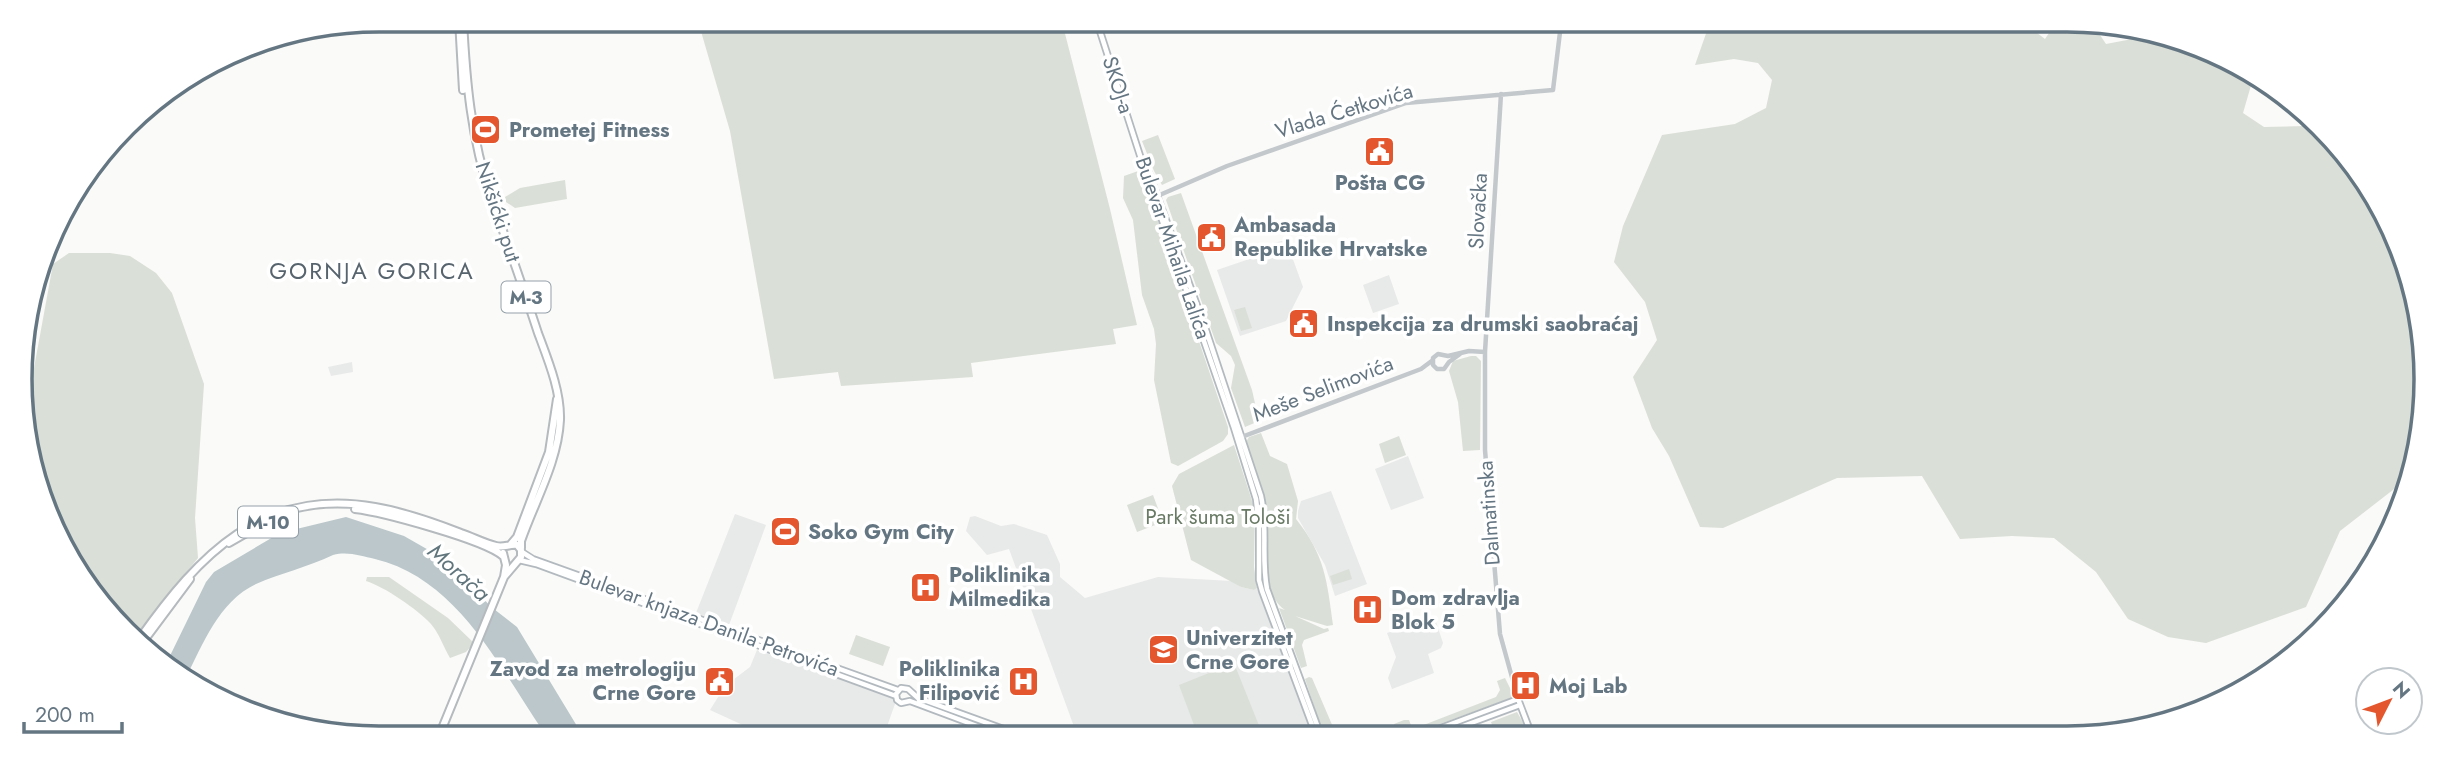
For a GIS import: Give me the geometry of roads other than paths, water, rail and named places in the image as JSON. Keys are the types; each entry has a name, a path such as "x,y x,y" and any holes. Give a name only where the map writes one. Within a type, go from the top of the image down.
{"main road":[{"name":"Nikšićki put","path":"462,32 470,112 491,197 550,365 560,404 555,451 521,541 521,550"},
{"name":"SKOJ-a","path":"1100,32 1139,148"},
{"name":"Bulevar Mihaila Lalića","path":"1139,148 1240,437 1256,499 1259,579 1262,591 1314,726"},
{"name":"Nikšićki put","path":"509,545 517,537 549,452 557,399"},
{"name":"M-10","path":"145,635 180,585 229,538 260,521 300,508 338,504 375,507 494,545 509,545"},
{"name":"M-10","path":"424,523 486,547 504,557"},
{"path":"509,545 521,550"},
{"name":"M-3","path":"443,726 502,580 504,557 509,545"},
{"name":"M-3","path":"502,580 517,562 521,550"},
{"name":"Bulevar knjaza Danila Petrovića","path":"521,550 531,558 897,693 901,703 909,701 977,726"},
{"path":"504,557 517,562"},
{"name":"Bulevar knjaza Danila Petrovića","path":"517,562 536,564 897,693 906,688 911,694 996,726"},
{"path":"909,701 911,694"},
{"path":"1448,726 1519,702"},
{"path":"1461,726 1519,702"},
{"name":"Dalmatinska","path":"1519,702 1528,726"}],"street":[{"name":"Vlada Ćetkovića","path":"1156,196 1242,161 1406,103 1553,90 1560,32"},
{"name":"Slovačka","path":"1487,330 1501,94"},
{"name":"Dalmatinska","path":"1487,330 1485,471 1500,634 1519,702"},
{"path":"1433,360 1436,368 1444,369 1448,359 1460,354 1471,351 1485,352"},
{"name":"Meše Selimovića","path":"1240,437 1420,369 1438,354 1448,359"},
{"name":"Meše Selimovića","path":"1420,369 1436,368"}],"water":[{"name":"Morača","path":"346,517 404,536 453,564 490,606 517,627 577,726 540,726 474,628 453,605 430,585 404,570 354,554 333,555 256,584 243,592 231,602 213,626 190,669 170,656 206,582 214,572 280,533"}],"place":[{"name":"Prometej Fitness","path":"486,130"},
{"name":"Pošta CG","path":"1380,151"},
{"name":"Ambasada Republike Hrvatske","path":"1211,237"},
{"name":"Inspekcija za drumski saobraćaj","path":"1304,324"},
{"name":"Soko Gym City","path":"785,532"},
{"name":"Poliklinika Milmedika","path":"926,587"},
{"name":"Dom zdravlja Blok 5","path":"1368,610"},
{"name":"Univerzitet Crne Gore","path":"1163,650"},
{"name":"Zavod za metrologiju Crne Gore","path":"719,681"},
{"name":"Poliklinika Filipović","path":"1023,681"},
{"name":"Moj Lab","path":"1526,686"}],"district":[{"name":"GORNJA GORICA","path":"372,271"}],"park label":[{"name":"Park šuma Tološi","path":"1218,517"}]}
